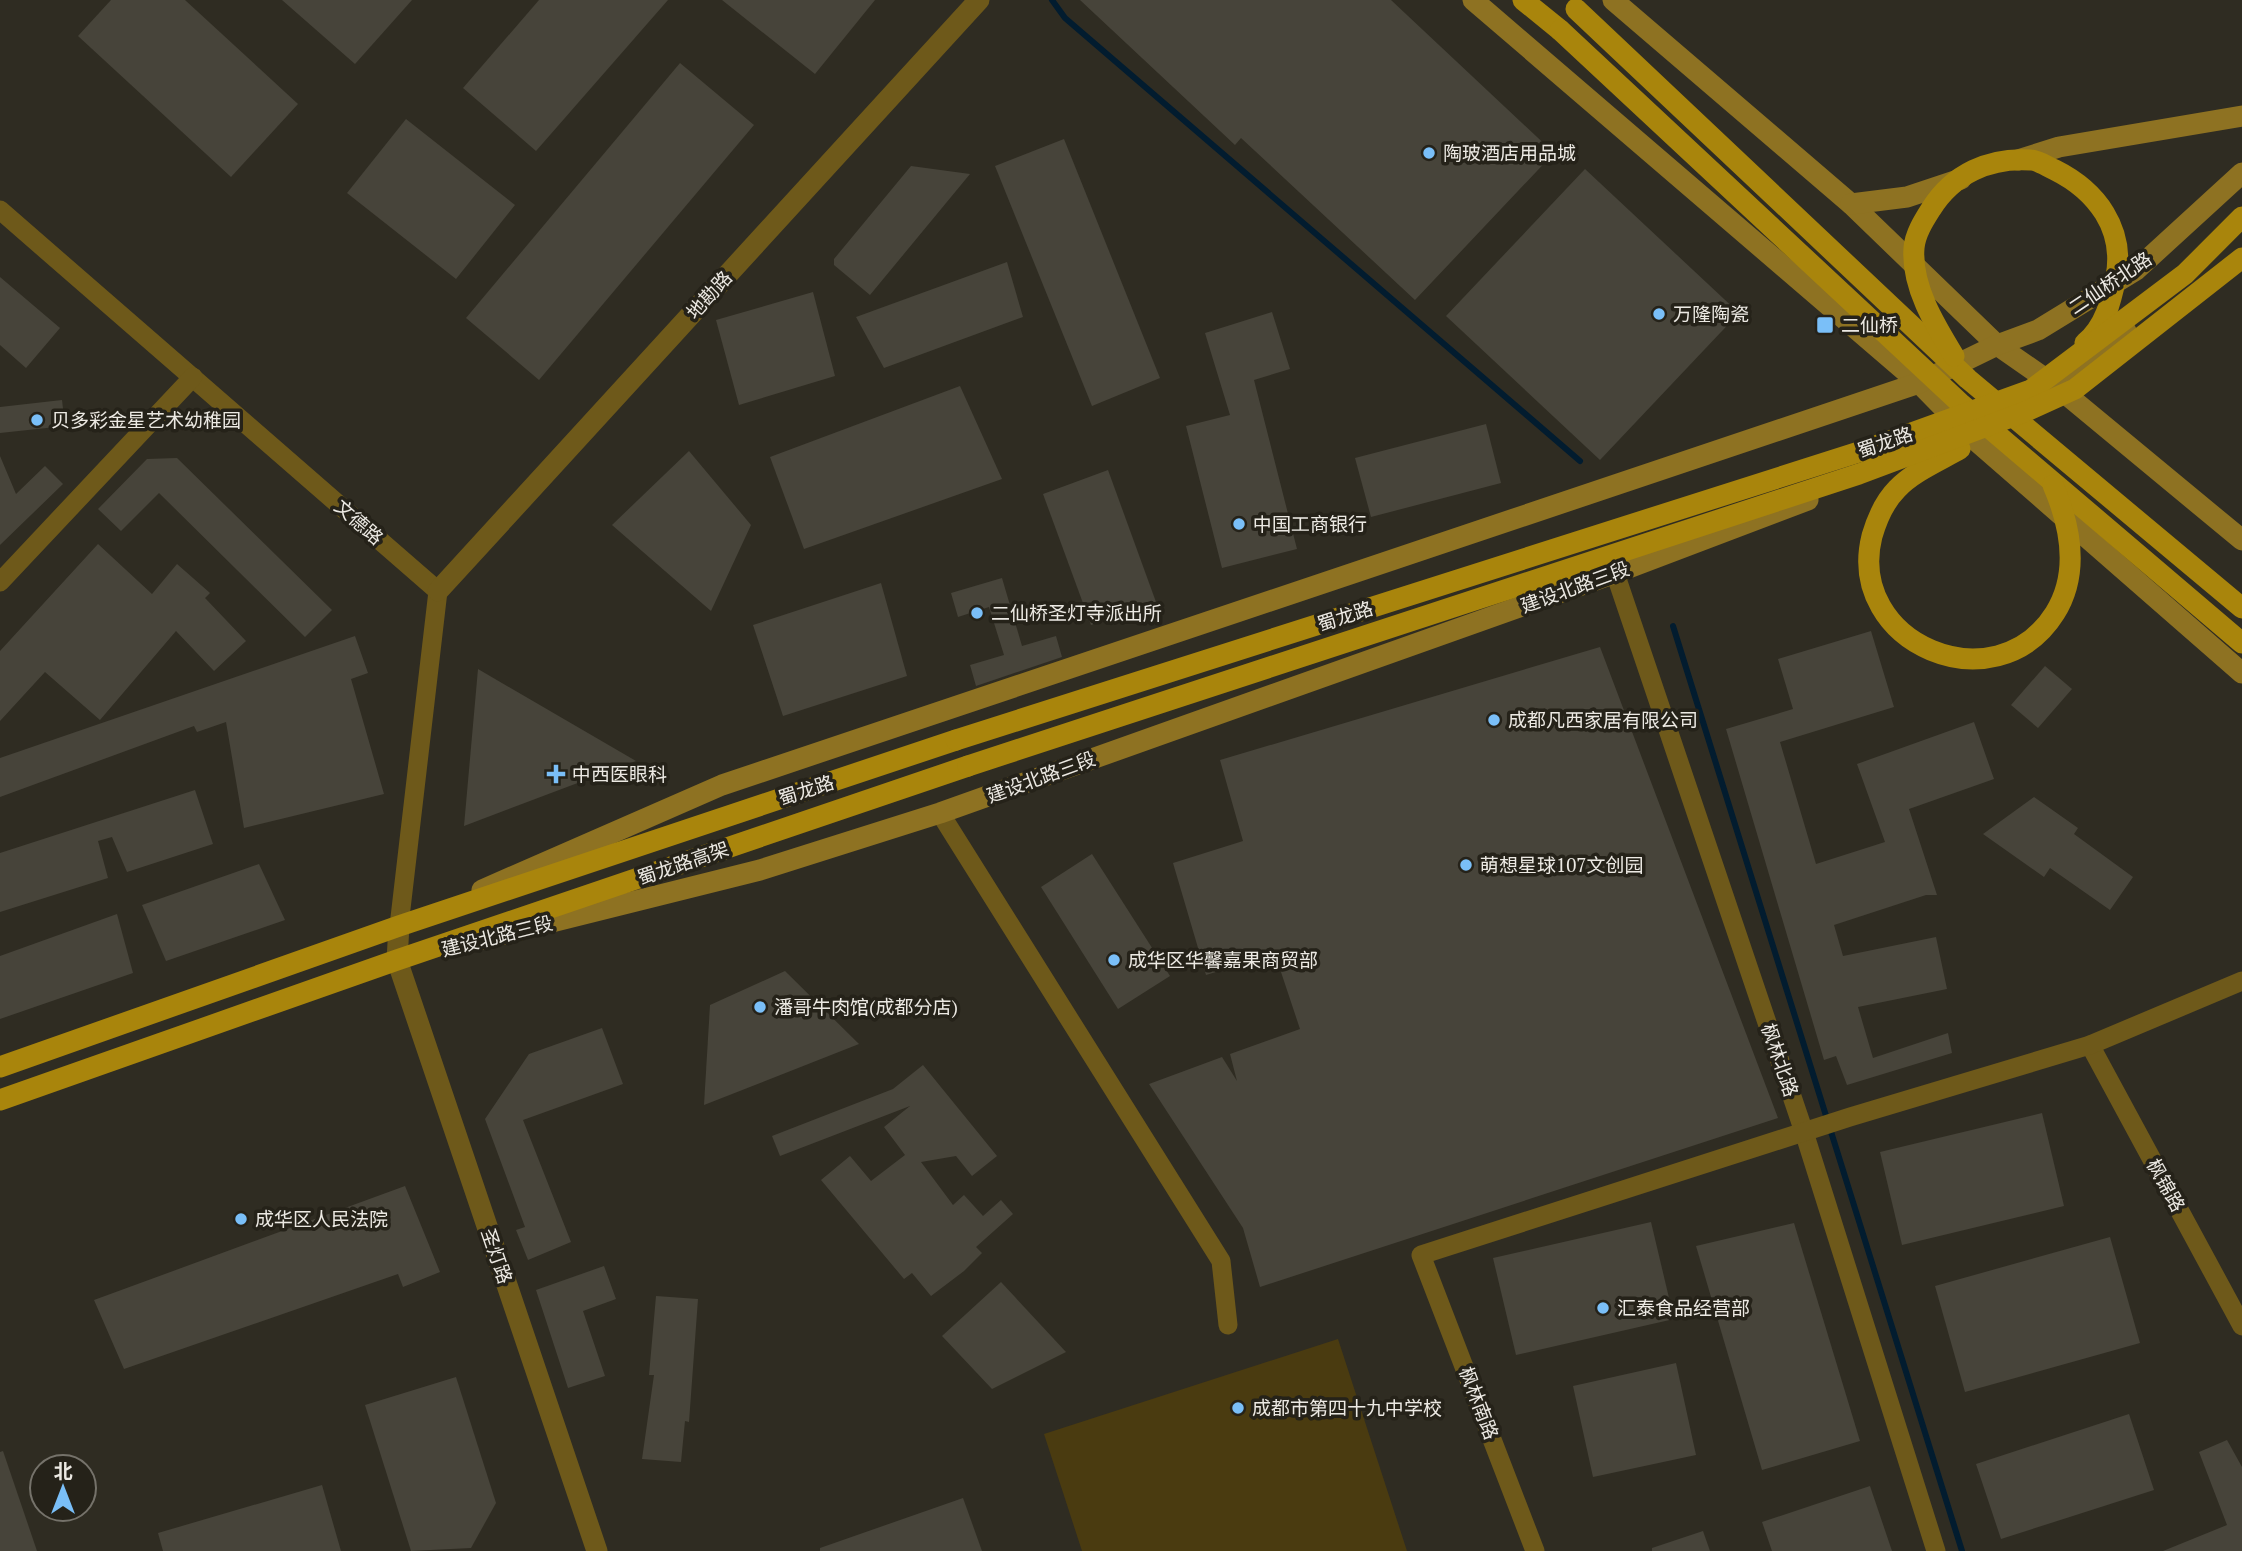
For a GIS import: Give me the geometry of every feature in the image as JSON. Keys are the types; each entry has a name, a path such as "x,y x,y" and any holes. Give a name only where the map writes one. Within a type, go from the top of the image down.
{"main road":[{"path":"1473,0 1919,383 1974,439 2242,673"},
{"path":"1523,0 1560,30 1960,403 2242,643"},
{"path":"1613,0 1851,204 1997,345 2056,386 2242,540"},
{"path":"1572,4 1968,379 2242,608"},
{"path":"1851,204 1907,197 2059,147 2242,116"},
{"path":"1968,379 1920,293 1913,247 1922,223 1941,192 1982,164 2033,160 2087,189 2107,218 2117,242 2118,265 2109,310 2088,340 2034,380 1986,408"},
{"name":"二仙桥北路","path":"1997,345 2038,330 2136,270 2242,173"},
{"name":"蜀龙路","path":"399,926 956,740 1862,451 1986,408 2031,390 2092,347 2185,274 2242,217"},
{"path":"2056,386 2178,289 2242,232"},
{"name":"蜀龙路","path":"968,766 1859,474 2022,413 2075,389 2242,258"},
{"name":"建设北路三段","path":"0,1067 399,926 722,785 1919,383 1997,345"},
{"name":"建设北路三段","path":"0,1100 397,960 760,870 940,813 1615,573 1974,439 2056,386"},
{"path":"2022,413 1925,468 1897,489 1877,518 1869,549 1871,581 1883,610 1903,635 1930,652 1961,659 1993,658 2022,646 2047,626 2064,599 2072,565 2068,530 2052,484"},
{"name":"蜀龙路高架","path":"397,960 968,766"}],"street":[{"name":"地勘路","path":"438,591 979,0"},
{"name":"文德路","path":"0,210 438,591"},
{"path":"0,582 193,377"},
{"name":"枫林北路","path":"1615,573 1812,1130 1936,1551"},
{"path":"397,960 438,591"},
{"path":"940,813 1221,1261 1228,1325"},
{"name":"圣灯路","path":"397,960 597,1551"},
{"path":"1812,1130 2090,1045 2242,981"},
{"name":"枫锦路","path":"2090,1045 2242,1325"},
{"name":"枫林南路","path":"1535,1551 1421,1255 1812,1130"}],"shaded area":[{"path":"1338,1339 1407,1551 1082,1551 1044,1434"}],"building":[{"path":"111,0 185,0 298,104 231,177 78,36"},
{"path":"282,0 412,0 355,64"},
{"path":"539,0 668,0 536,151 463,88"},
{"path":"722,0 875,0 815,74"},
{"path":"1080,0 1391,0 1554,153 1415,300 1241,138 1235,145"},
{"path":"680,63 754,125 539,380 466,318"},
{"path":"406,119 515,205 456,279 347,193"},
{"path":"1064,139 1160,378 1092,406 995,166"},
{"path":"911,166 970,174 870,295 834,265 834,259"},
{"path":"1585,169 1739,313 1600,460 1446,316"},
{"path":"1007,262 1023,317 884,368 856,317"},
{"path":"0,277 60,328 26,368 0,345"},
{"path":"813,292 835,376 739,405 716,320"},
{"path":"1272,312 1290,369 1254,380 1297,549 1222,568 1186,426 1230,415 1205,333"},
{"path":"960,386 1002,479 804,549 770,457"},
{"path":"62,400 65,426 0,433 0,407"},
{"path":"1486,424 1501,483 1371,517 1355,458"},
{"path":"689,451 751,525 711,611 612,525"},
{"path":"0,456 16,494 45,466 63,484 0,545"},
{"path":"177,458 332,610 305,637 159,493 121,531 98,509 147,459"},
{"path":"1108,470 1156,602 1091,625 1043,494"},
{"path":"98,544 152,594 177,564 210,593 205,598 246,641 214,671 176,631 100,720 45,672 0,721 0,651"},
{"path":"1002,578 1022,646 1056,636 1062,657 976,686 970,665 1004,655 989,607 958,617 951,593"},
{"path":"881,583 907,676 783,716 753,625"},
{"path":"1871,631 1894,707 1780,742 1816,864 1885,842 1857,764 1974,722 1994,779 1909,809 1937,895 1926,895 1834,925 1843,956 1936,937 1947,989 1858,1007 1873,1058 1948,1033 1952,1053 1847,1085 1836,1056 1824,1060 1726,729 1793,709 1778,659"},
{"path":"355,636 368,673 351,679 384,794 244,828 226,722 197,732 194,726 0,797 0,758"},
{"name":"萌想星球107文创园","path":"1600,647 1778,1118 1260,1287 1243,1228 1149,1084 1222,1057 1237,1081 1230,1054 1300,1029 1275,954 1206,975 1173,863 1243,841 1220,760"},
{"path":"2045,666 2072,689 2038,728 2011,705"},
{"path":"478,669 636,761 464,826"},
{"path":"195,790 213,844 127,872 112,837 98,841 108,878 0,912 0,853"},
{"path":"2034,797 2078,828 2074,834 2133,877 2110,910 2050,868 2044,877 1983,834"},
{"path":"1092,854 1170,976 1118,1009 1041,887"},
{"path":"259,864 285,920 166,961 142,905"},
{"path":"117,914 133,973 0,1019 0,956"},
{"path":"785,971 859,1044 704,1105 710,1005"},
{"path":"602,1028 623,1084 523,1120 571,1242 528,1260 516,1230 525,1227 485,1119 529,1054"},
{"path":"923,1065 997,1156 972,1176 956,1156 921,1162 953,1205 964,1195 983,1216 1001,1200 1013,1214 976,1247 982,1253 964,1271 931,1296 912,1273 904,1279 821,1180 850,1156 871,1181 905,1155 884,1127 910,1106 780,1156 772,1136 893,1089"},
{"path":"2042,1113 2064,1206 1902,1245 1880,1152"},
{"path":"405,1186 440,1272 403,1287 398,1274 124,1369 94,1300"},
{"path":"1651,1222 1674,1319 1516,1355 1493,1258"},
{"path":"1794,1223 1860,1441 1762,1470 1696,1246"},
{"path":"2110,1237 2140,1343 1965,1392 1935,1286"},
{"path":"604,1266 616,1299 583,1311 605,1376 568,1388 536,1290"},
{"path":"1001,1282 1066,1352 992,1389 942,1336"},
{"path":"656,1296 698,1299 689,1422 685,1421 681,1462 642,1459 654,1375 649,1375"},
{"path":"1676,1363 1696,1455 1593,1477 1573,1386"},
{"path":"456,1377 496,1503 471,1548 411,1551 365,1405"},
{"path":"2129,1414 2154,1490 2001,1539 1976,1464"},
{"path":"2227,1440 2242,1467 2242,1551 2163,1551 2227,1525 2199,1452"},
{"path":"3,1451 37,1551 0,1551 0,1452"},
{"path":"322,1485 341,1551 163,1551 158,1533"},
{"path":"1870,1486 1892,1551 1772,1551 1762,1522"},
{"path":"963,1498 982,1551 820,1551 820,1548"},
{"path":"1703,1531 1710,1551 1652,1551 1652,1548"}],"waterway":[{"path":"1052,0 1065,18 1580,461"},
{"path":"1673,626 1962,1551"}],"place":[{"name":"陶玻酒店用品城","path":"1429,153"},
{"name":"万隆陶瓷","path":"1659,314"},
{"name":"二仙桥","path":"1825,325"},
{"name":"贝多彩金星艺术幼稚园","path":"37,420"},
{"name":"中国工商银行","path":"1239,524"},
{"name":"二仙桥圣灯寺派出所","path":"977,613"},
{"name":"成都凡西家居有限公司","path":"1494,720"},
{"name":"中西医眼科","path":"556,774"},
{"name":"萌想星球107文创园","path":"1466,865"},
{"name":"成华区华馨嘉果商贸部","path":"1114,960"},
{"name":"潘哥牛肉馆(成都分店)","path":"760,1007"},
{"name":"成华区人民法院","path":"241,1219"},
{"name":"汇泰食品经营部","path":"1603,1308"},
{"name":"成都市第四十九中学校","path":"1238,1408"}]}
